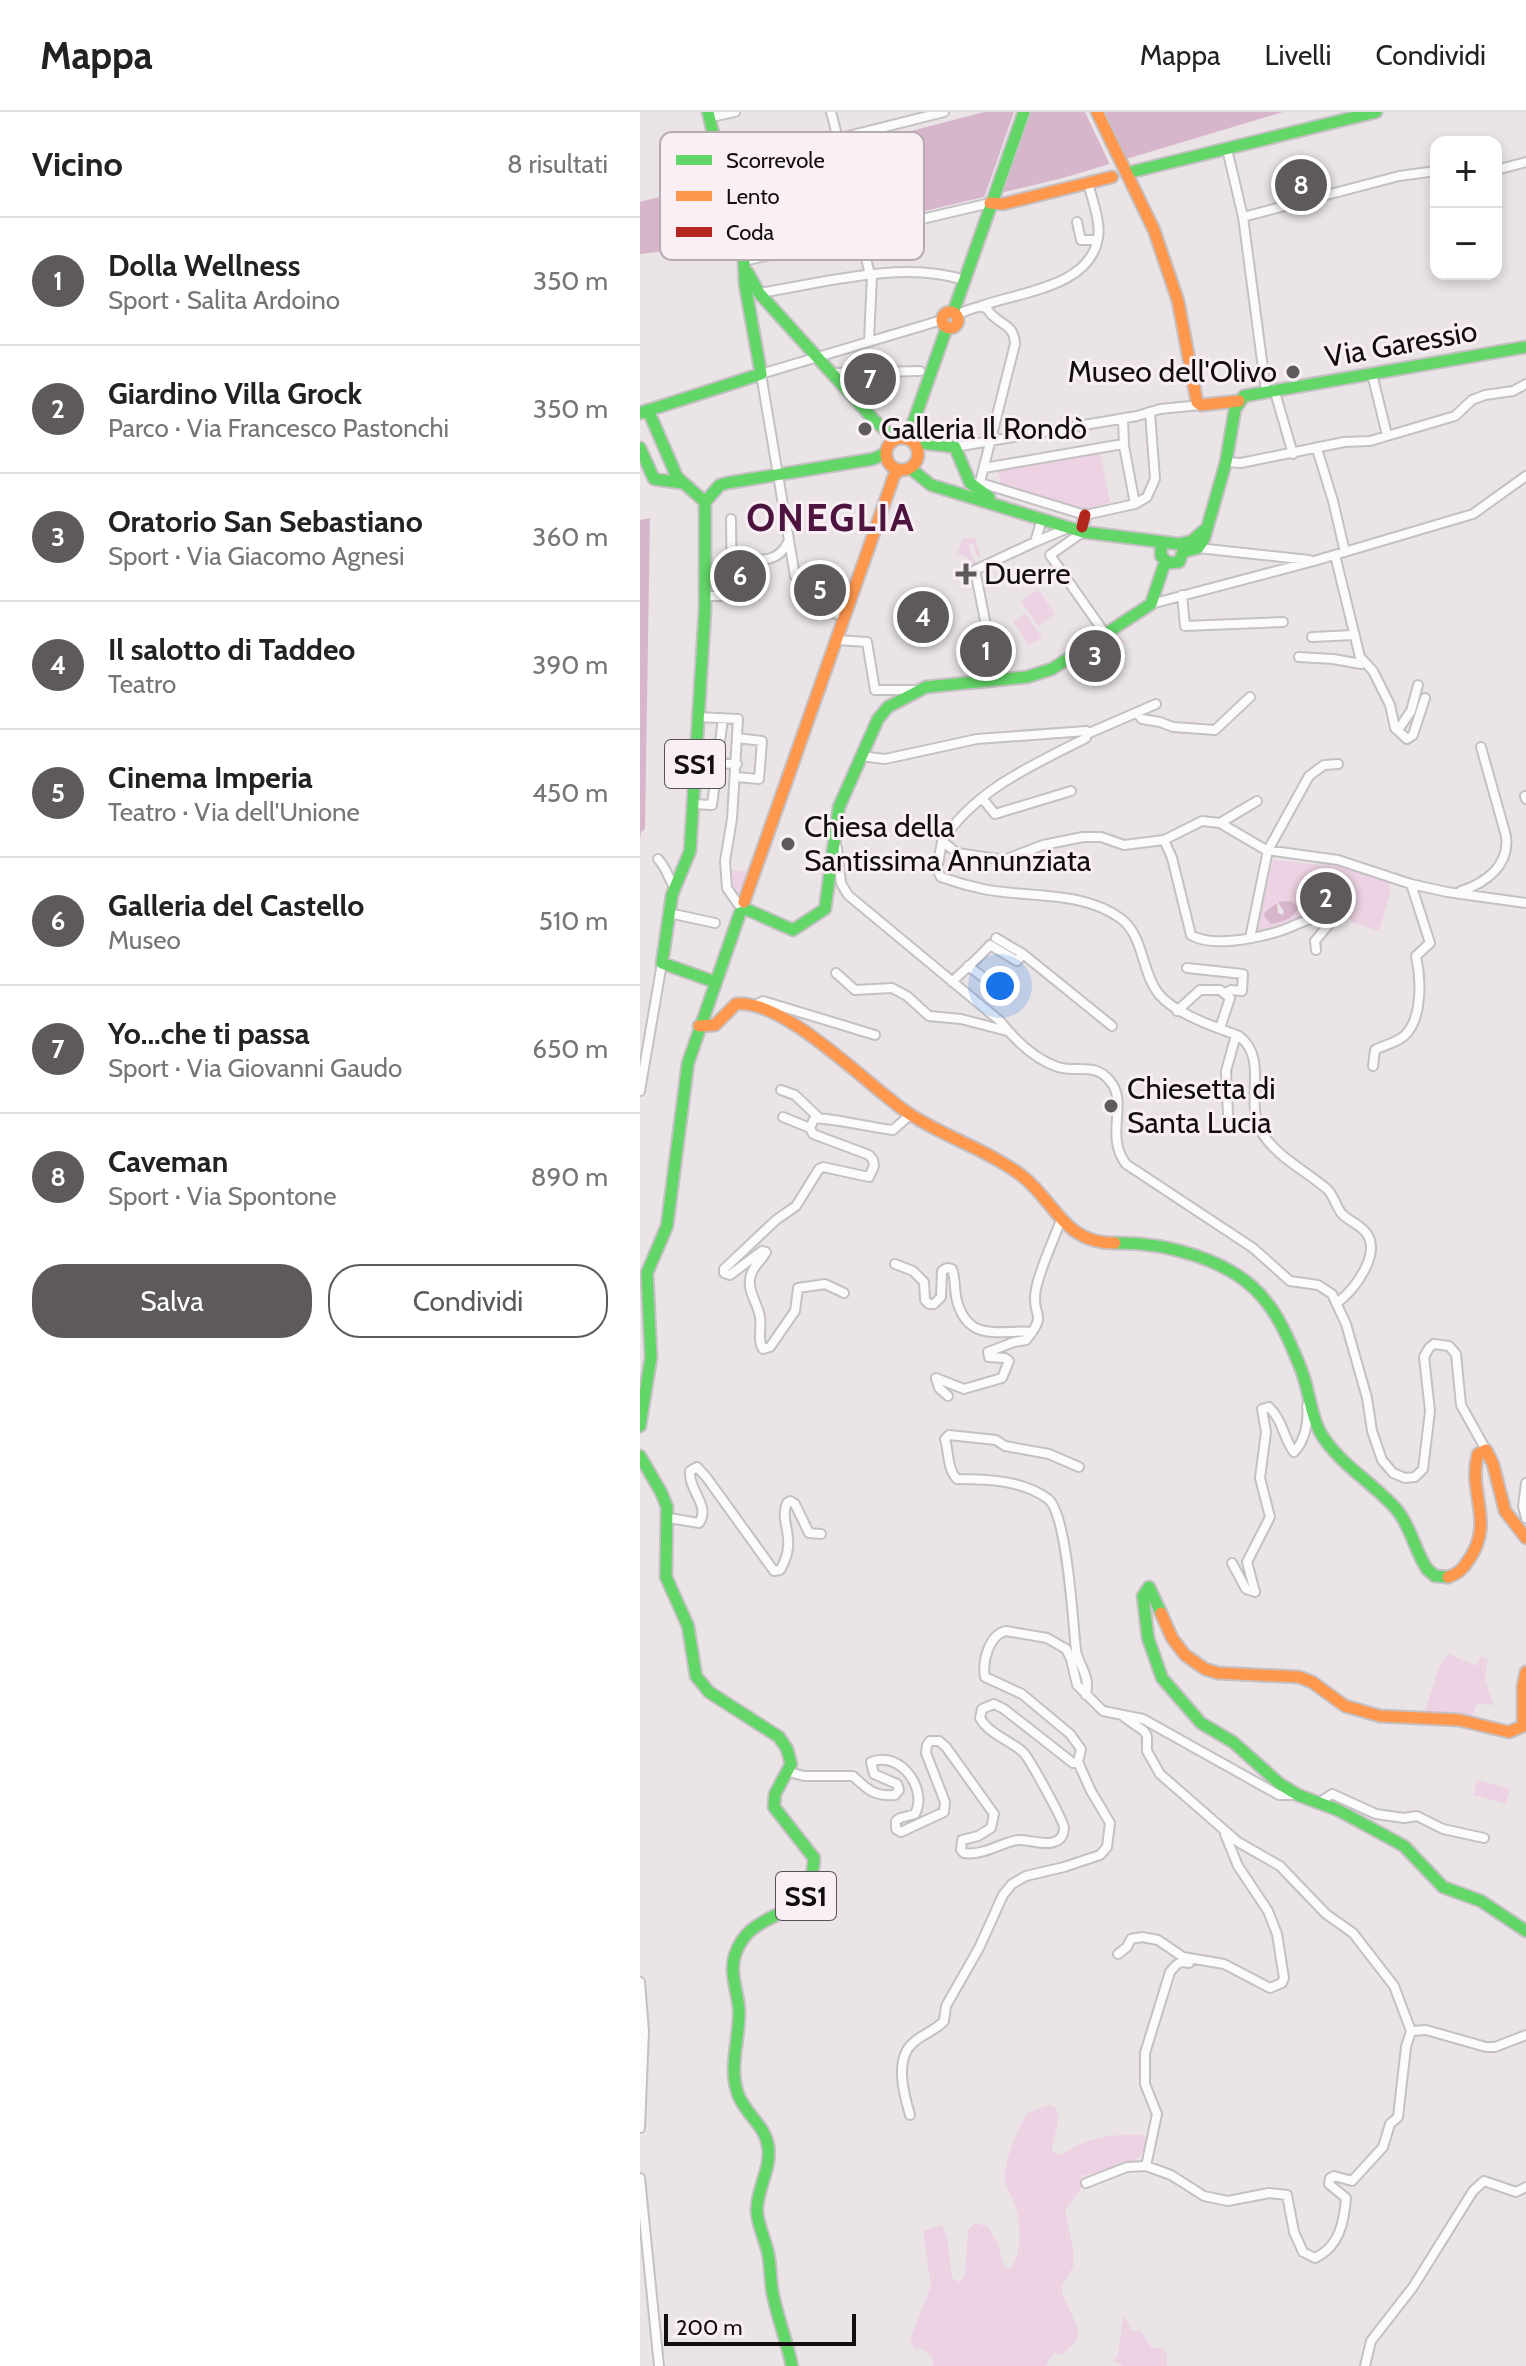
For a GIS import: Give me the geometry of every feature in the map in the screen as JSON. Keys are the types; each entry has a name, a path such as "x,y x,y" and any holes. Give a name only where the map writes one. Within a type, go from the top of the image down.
{"main road":[{"path":"906,440 926,372 950,319 1023,112"},
{"path":"1097,112 1127,169 1170,275 1188,344 1195,398 1201,405"},
{"path":"1127,169 1227,149 1376,112"},
{"path":"705,113 712,132"},
{"path":"991,201 1003,204 1112,177"},
{"path":"640,1426 651,1357 647,1273 667,1226 686,1078 699,1026 836,640 841,616 894,476 918,456 906,440 832,373 759,293 751,282 744,260"},
{"path":"744,260 745,284 761,374 644,411 682,483 705,502 720,485 849,461 870,460 886,453"},
{"name":"Via Garessio","path":"1201,405 1239,401 1244,396 1270,390 1526,347"},
{"path":"941,488 979,489 1086,527 1173,547 1198,548 1204,539 1226,462 1239,401"},
{"path":"658,433 667,404"},
{"path":"912,425 916,434 933,444"},
{"path":"979,489 955,447 906,440 889,445 886,453 889,463 931,485 1069,528 1086,527"},
{"path":"640,448 654,479 682,483"},
{"name":"SS1","path":"662,963 675,888 690,851 706,596 705,502"},
{"path":"1173,547 1179,562 1172,564 1165,562 1161,556 1173,547 1192,541 1207,527"},
{"path":"742,907 793,930 823,912 839,807 882,712 916,690 1027,677 1052,669 1151,604 1165,562"},
{"path":"662,963 715,982"},
{"path":"699,1026 715,1025 736,1004 755,1005 816,1037 875,1089 911,1114 1016,1171 1041,1191 1083,1239 1097,1244 1138,1244 1168,1249 1214,1264 1249,1284 1274,1312 1306,1380 1316,1423 1329,1446 1400,1513 1426,1570 1435,1577 1455,1575 1466,1565 1484,1534 1475,1465 1478,1454 1486,1450 1493,1464 1505,1511 1526,1538"},
{"path":"640,1456 662,1491 669,1518 664,1567 667,1583 690,1632 692,1669 712,1694 779,1737 791,1755 789,1772"},
{"path":"1526,1672 1523,1726 1515,1732 1505,1733 1458,1720 1417,1720 1371,1714 1344,1706 1308,1680 1298,1677 1265,1674 1228,1677 1211,1673 1193,1662 1171,1637 1152,1589 1149,1587 1145,1590 1143,1610 1148,1638 1162,1678 1201,1723 1233,1742 1280,1784 1404,1846 1443,1887 1481,1901 1526,1931"},
{"name":"SS1","path":"789,1772 775,1794 774,1807 814,1858 814,1888 797,1904 767,1917 751,1931 737,1950 733,1968 739,2007 734,2074 738,2094 763,2130 768,2147 768,2164 757,2199 757,2215 769,2256 774,2302 792,2366"}],"street":[{"path":"705,113 716,116 735,112"},
{"path":"831,112 836,132"},
{"path":"861,132 913,116 944,112"},
{"path":"1227,149 1243,217 1270,390 1293,454"},
{"path":"1502,168 1526,162"},
{"path":"1243,217 1399,176 1430,172"},
{"path":"841,616 828,611 825,578 796,579 761,374 950,319 1071,277 1090,258 1097,240 1098,229 1088,183"},
{"path":"924,217 991,201"},
{"path":"1077,222 1081,240 1097,240"},
{"path":"867,260 871,275 869,341"},
{"path":"759,293 909,270 942,273 964,280"},
{"path":"978,307 985,308 1008,325 1015,344 979,489"},
{"path":"832,373 926,372"},
{"path":"1372,374 1387,435"},
{"path":"1226,462 1241,463 1344,442 1368,441 1455,416 1466,405 1485,395 1513,391 1526,384"},
{"path":"955,447 1201,405"},
{"path":"1106,635 1050,555 1086,527 1147,497 1155,479 1150,412"},
{"path":"1123,419 1123,444 1135,504"},
{"path":"984,468 1123,444"},
{"path":"1317,449 1333,501 1360,657 1373,671 1390,705 1393,725 1407,739 1411,738 1425,698"},
{"path":"1151,604 1314,561 1473,514 1526,476"},
{"path":"706,596 732,596 731,519"},
{"path":"1035,542 1042,519"},
{"path":"997,681 975,570 1069,528"},
{"path":"732,560 772,559 780,555 788,541"},
{"path":"1198,548 1314,561"},
{"path":"1182,595 1185,626 1283,622"},
{"path":"1312,637 1354,635"},
{"path":"836,640 867,642 875,690 916,690"},
{"path":"1299,657 1361,664 1364,661"},
{"path":"1398,730 1411,711 1418,685"},
{"path":"1138,714 1142,719 1173,727 1215,730 1250,697"},
{"path":"1156,704 1087,734 1086,738 1004,781 953,825 937,870 941,877 984,890 1070,899 1121,918 1132,929 1156,990 1177,1011 1247,1042 1254,1055 1256,1080 1253,1101 1258,1127 1266,1139 1291,1162 1327,1190 1341,1212 1365,1231 1370,1241 1370,1253 1360,1279 1352,1291 1338,1302"},
{"path":"698,717 738,719 736,777 725,861 727,888 742,907"},
{"path":"693,804 712,805 723,718"},
{"path":"861,756 885,759 977,739 1042,736 1083,730 1087,734"},
{"path":"736,777 759,779 762,741 737,738"},
{"path":"1457,893 1495,872 1507,852 1506,836 1481,747"},
{"path":"695,762 737,764"},
{"path":"1250,938 1268,850 1309,776 1324,765 1338,764"},
{"path":"982,798 995,814 1071,791"},
{"path":"1220,823 1257,801"},
{"path":"944,844 957,853 1004,860 1043,845 1083,837 1101,837 1124,845 1164,840 1196,822 1220,823 1268,850 1338,860 1411,884 1526,903"},
{"path":"1164,840 1182,891 1191,935 1208,942 1250,938 1281,931 1318,917 1329,917 1330,923 1315,941 1316,950"},
{"path":"834,841 841,883 848,895 1021,1045 1057,1067 1087,1068 1104,1075 1118,1097 1115,1135 1126,1164 1253,1248 1287,1278 1322,1286 1338,1302 1367,1398 1375,1440 1388,1469 1409,1478 1418,1476 1423,1469 1430,1411 1424,1357 1429,1348 1438,1343 1449,1346 1456,1354 1461,1405 1486,1450"},
{"path":"675,888 661,862 682,865"},
{"path":"1373,1066 1375,1050 1405,1035 1416,1010 1419,985 1416,956 1430,943 1411,884"},
{"path":"669,913 715,923"},
{"path":"996,938 1023,954 1112,1026"},
{"path":"952,982 990,945 1017,961 1023,954"},
{"path":"640,1091 662,963"},
{"path":"968,966 1010,997"},
{"path":"1187,968 1243,974 1242,991 1225,993"},
{"path":"836,973 855,990 892,988 907,996 929,1016 961,1019 1008,1031"},
{"path":"1177,1011 1200,990 1225,993 1230,998 1220,1028"},
{"path":"755,1005 763,1001 875,1035"},
{"path":"1228,1115 1226,1071 1236,1035"},
{"path":"781,1090 795,1095 818,1117 893,1130 911,1114"},
{"path":"783,1117 810,1128 816,1136 869,1155 874,1166 869,1177 822,1168 796,1206 744,1248 724,1269 724,1273 730,1275 750,1258 766,1252 754,1265 750,1278 750,1290 758,1305 761,1323 759,1344 763,1349 770,1347 795,1311 798,1288 825,1284 844,1293"},
{"path":"810,1128 818,1117"},
{"path":"948,1396 939,1388 936,1378 964,1389 1002,1378 1009,1361 989,1357 988,1352 1026,1340 1032,1332 1040,1319 1034,1302 1036,1287 1062,1217"},
{"path":"895,1264 907,1267 924,1282 925,1300 929,1304 938,1302 941,1297 942,1271 947,1268 954,1274 959,1309 970,1324 994,1334 1016,1330 1032,1332"},
{"path":"1232,1563 1246,1589 1255,1592 1247,1562 1270,1517 1260,1478 1266,1432 1262,1410 1269,1407 1277,1415 1290,1449 1296,1451 1307,1423 1308,1409 1301,1386 1306,1380"},
{"path":"1079,1467 1049,1454 1005,1446 996,1440 949,1435 945,1439 950,1452 950,1467 957,1479 1008,1483 1048,1499 1055,1507 1064,1542 1076,1651 1088,1682 1086,1695"},
{"path":"669,1518 699,1523 702,1518 703,1508 690,1479 690,1471 697,1467 772,1570 780,1570 788,1554 790,1537 784,1512 787,1503 795,1504 809,1533 821,1534"},
{"path":"1526,1483 1523,1506 1526,1518"},
{"path":"910,2115 903,2081 905,2051 944,2021 946,2006 1003,1895 1012,1884 1026,1876 1100,1855 1107,1847 1110,1823 1085,1780 1078,1762 1081,1749 1070,1734 1022,1694 985,1677 983,1667 999,1633 1016,1632 1047,1638 1066,1649 1077,1685 1103,1711 1143,1719 1279,1795 1298,1795"},
{"path":"789,1772 804,1776 853,1776 865,1789 884,1796 895,1795 899,1790 897,1784 874,1774 871,1762 888,1759 896,1762 907,1770 919,1803 915,1814 896,1821 896,1829 901,1832 944,1812 945,1802 926,1753 930,1741 939,1741 994,1814 991,1828 978,1836 962,1840 961,1850 968,1854 1019,1840 1053,1843 1060,1839 1064,1830 1062,1819 1024,1753 984,1725 980,1718 982,1709 994,1704 1004,1709 1073,1763 1078,1762"},
{"path":"1086,2183 1127,2167 1146,2166 1171,2175 1204,2196 1228,2201 1269,2193 1287,2195 1294,2232 1303,2252 1315,2258 1327,2252 1344,2220 1346,2198 1329,2184 1330,2178 1334,2176 1352,2181 1383,2147 1390,2124 1398,2117 1406,2047 1411,2031 1394,1986 1353,1933 1326,1914 1280,1866 1238,1842 1160,1774 1147,1751 1144,1731 1121,1715"},
{"path":"1320,1802 1332,1794 1376,1814 1404,1818 1417,1816 1443,1829 1484,1838"},
{"path":"1118,1954 1131,1939 1142,1937 1158,1940 1183,1957 1224,1964 1270,1988 1282,1983 1284,1978 1277,1934 1268,1911 1238,1866 1223,1830"},
{"path":"1146,2166 1157,2114 1145,2084 1145,2053 1170,1972 1182,1961 1202,1960"},
{"path":"640,1982 644,2031 640,2128"},
{"path":"1411,2031 1426,2030 1486,2047 1495,2047 1526,2035"},
{"path":"640,2178 659,2366"},
{"path":"1365,2366 1371,2341 1422,2274 1473,2191 1484,2181 1516,2192 1526,2187"}],"shaded area":[{"path":"984,112 1283,112 1063,178 924,211 924,132 908,132"},
{"path":"660,197 660,252 640,254 640,202"},
{"path":"1100,453 1110,502 1084,511 1001,486 998,470"},
{"path":"650,518 645,829 641,832 640,840 640,520"},
{"path":"963,538 975,538 981,558 976,554 974,544 969,544 976,567 969,564 968,558 957,554"},
{"path":"1038,589 1055,614 1038,626 1021,601"},
{"path":"1025,613 1042,638 1029,645 1013,622"},
{"path":"1115,632 1124,641 1123,647 1072,676 1071,673 1078,670 1069,664"},
{"path":"1273,860 1335,866 1388,879 1390,894 1379,931 1354,923 1337,907 1329,913 1253,935","holes":["1278,902 1294,916 1271,924 1264,916"]},
{"path":"731,870 749,872 739,898 735,894"},
{"path":"1290,901 1298,906 1295,914 1288,919 1271,924 1264,916 1277,903 1278,913 1282,915 1284,912 1278,902"},
{"path":"1449,1654 1474,1665 1477,1665 1480,1656 1488,1659 1485,1678 1493,1705 1477,1704 1470,1719 1436,1717 1425,1711 1439,1667"},
{"path":"1477,1780 1510,1789 1506,1804 1473,1795"},
{"path":"1049,2105 1055,2107 1059,2117 1052,2148 1053,2152 1061,2155 1084,2142 1109,2136 1143,2135 1147,2141 1139,2157 1131,2162 1081,2176 1082,2187 1065,2210 1074,2254 1073,2267 1062,2285 1062,2292 1078,2330 1077,2338 1063,2355 1054,2353 1046,2366 933,2366 932,2356 914,2348 910,2339 931,2286 923,2231 942,2225 947,2237 952,2278 959,2282 965,2276 968,2230 975,2223 988,2227 997,2242 1004,2266 1010,2269 1017,2256 1019,2222 1005,2171 1027,2113"},
{"path":"1125,2317 1132,2331 1141,2331 1151,2347 1162,2348 1167,2354 1167,2366 1123,2366 1113,2361 1118,2355"}],"pier":[{"path":"1014,112 1030,112 1000,196 984,198"},
{"path":"1085,112 1099,112 1124,163 1111,167"}],"traffic: fast":[{"path":"708,112 713,132"},
{"path":"953,313 1024,112"},
{"path":"1131,172 1376,112"},
{"path":"640,413 761,374 744,260"},
{"path":"748,273 759,293 874,420 895,439"},
{"path":"911,440 912,426 947,327"},
{"path":"1183,552 1198,548 1204,539 1226,462 1235,409 1244,396 1526,347"},
{"path":"648,410 677,477 705,502"},
{"path":"914,442 955,447 970,483 989,497"},
{"path":"640,448 654,479 682,483"},
{"path":"715,982 662,963 672,895 690,851 705,610 705,502 720,485 727,483 873,459 886,453"},
{"path":"910,468 931,485 1083,532 1179,544 1192,541 1203,531"},
{"path":"1161,549 1161,556 1168,563 1179,562 1183,552"},
{"path":"748,910 793,930 825,909 839,807 878,719 888,707 926,687 1027,677 1052,669 1151,604 1165,562"},
{"path":"640,1426 651,1357 647,1273 667,1226 688,1063 740,913"},
{"path":"1115,1243 1175,1250 1216,1263 1234,1273 1264,1299 1285,1332 1304,1377 1320,1432 1346,1464 1397,1510 1427,1569 1435,1576 1448,1577"},
{"path":"640,1456 667,1507 666,1577 688,1626 696,1676 709,1692 779,1737 787,1749 791,1764 775,1794 774,1807 814,1858 810,1880 803,1895 743,1939 735,1955 733,1969 739,2010 735,2084 741,2101 763,2132 768,2146 768,2163 757,2212 768,2253 773,2295 792,2366"},
{"path":"1161,1613 1149,1587 1143,1596 1148,1638 1162,1678 1201,1723 1233,1742 1280,1784 1298,1795 1338,1810 1404,1846 1443,1887 1481,1901 1526,1931"}],"traffic: slow":[{"path":"1097,112 1154,230 1178,301 1197,402 1201,405 1239,401"},
{"path":"990,203 1003,204 1112,177"},
{"path":"950,312 956,314 958,320 956,326 950,328 944,326 942,320 944,314 950,312"},
{"path":"902,438 913,443 918,454 913,465 902,470 891,465 886,454 891,443 902,438"},
{"path":"744,902 894,476 899,470"},
{"path":"699,1026 715,1025 736,1004 756,1006 778,1015 825,1046 908,1113 1021,1175 1072,1229 1084,1237 1115,1243"},
{"path":"1448,1577 1462,1569 1476,1547 1481,1520 1476,1468 1478,1454 1486,1450 1493,1464 1505,1511 1526,1538"},
{"path":"1161,1613 1172,1638 1185,1655 1205,1669 1218,1673 1299,1677 1312,1682 1345,1706 1380,1716 1459,1720 1509,1732 1523,1726 1526,1672"}],"traffic: jam":[{"path":"1082,527 1085,515"}],"place":[{"name":"Caveman","path":"1301,185"},
{"name":"Museo dell'Olivo","path":"1293,372"},
{"name":"Yo...che ti passa","path":"870,379"},
{"name":"Galleria Il Rondò","path":"865,429"},
{"name":"Duerre","path":"966,574"},
{"name":"Galleria del Castello","path":"740,576"},
{"name":"Cinema Imperia","path":"820,590"},
{"name":"Il salotto di Taddeo","path":"923,617"},
{"name":"Dolla Wellness","path":"986,651"},
{"name":"Oratorio San Sebastiano","path":"1095,656"},
{"name":"Chiesa della Santissima Annunziata","path":"788,844"},
{"name":"Giardino Villa Grock","path":"1326,898"},
{"name":"Chiesetta di Santa Lucia","path":"1111,1106"}],"district":[{"name":"ONEGLIA","path":"831,518"}]}
